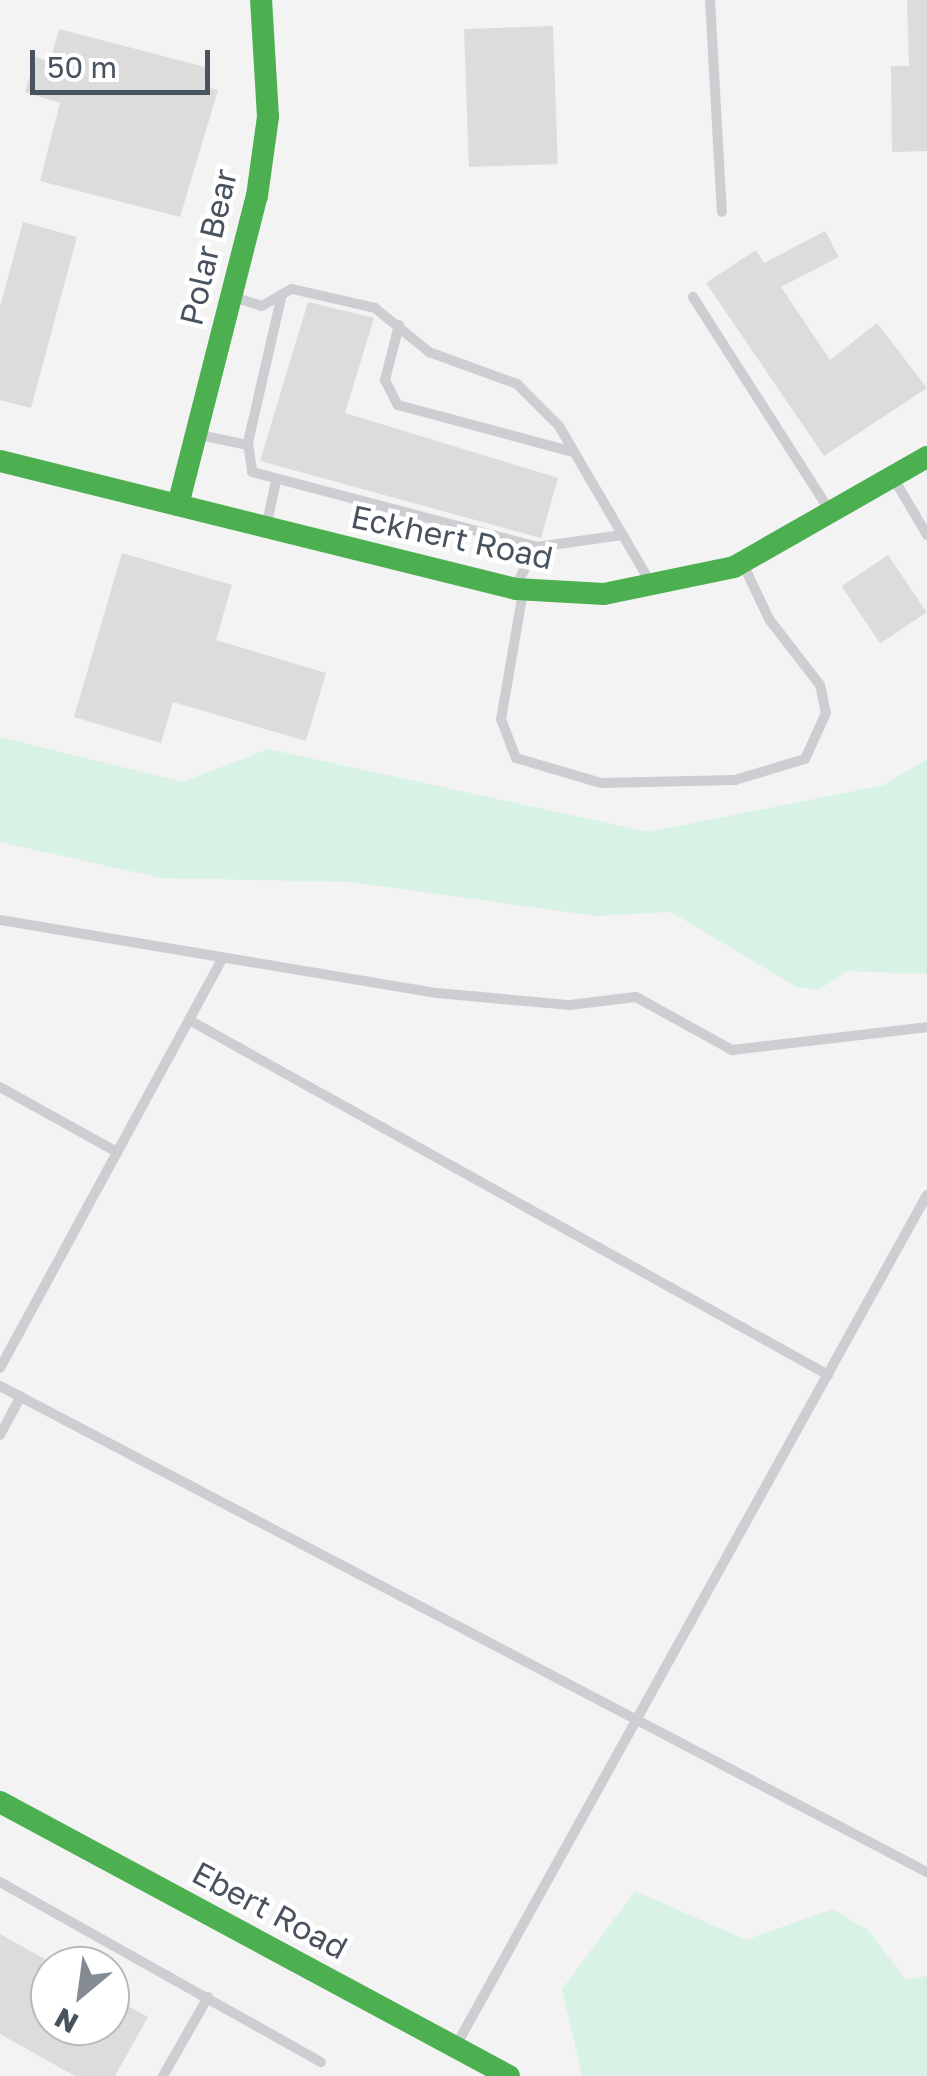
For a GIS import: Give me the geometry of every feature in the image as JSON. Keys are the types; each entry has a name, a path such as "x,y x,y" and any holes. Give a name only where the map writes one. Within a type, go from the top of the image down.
{"street":[{"name":"Polar Bear","path":"178,505 231,296 268,117 262,0"},
{"name":"Eckhert Road","path":"0,460 520,590 654,589 743,564 927,458"},
{"name":"Ebert Road","path":"0,1802 508,2076"}],"lane":[{"path":"710,0 722,212"},
{"path":"231,296 262,306 282,294 307,290 374,308 428,352 539,400 654,589"},
{"path":"282,294 248,445 252,472 274,485 537,547 622,536"},
{"path":"693,297 833,515"},
{"path":"399,325 385,380 398,404 574,452"},
{"path":"196,434 248,445"},
{"path":"894,478 927,535"},
{"path":"266,528 274,485"},
{"path":"537,547 520,590 501,719 516,758 602,783 735,780 804,758 826,713 820,685 769,619 743,564"},
{"path":"0,920 437,993 570,1005 636,997 732,1050 927,1026"},
{"path":"0,1368 222,958"},
{"path":"189,1020 828,1376"},
{"path":"0,1087 117,1152"},
{"path":"456,2047 927,1196"},
{"path":"0,1386 927,1872"},
{"path":"0,1434 20,1396"},
{"path":"0,1882 321,2062"},
{"path":"163,2076 208,1996"}],"green space":[{"path":"0,737 183,782 268,749 649,832 884,785 927,759 927,974 848,971 818,990 795,986 671,912 596,916 350,882 161,878 0,842"},
{"path":"635,1891 746,1940 832,1909 868,1930 906,1980 927,1976 927,2076 582,2076 562,1989"}],"building":[{"path":"907,0 927,0 927,151 892,152 891,66 909,66"},
{"path":"553,26 558,164 469,167 464,29"},
{"path":"59,29 209,68 204,86 218,90 180,217 40,181 60,103 25,92 36,57 50,62"},
{"path":"23,222 77,237 31,408 0,400 0,307"},
{"path":"825,231 839,257 781,287 830,360 877,323 927,388 824,456 706,283 756,250 764,263"},
{"path":"308,302 374,318 345,413 558,478 541,538 260,461"},
{"path":"122,553 232,585 216,640 326,673 306,741 173,702 161,743 74,717"},
{"path":"888,555 927,612 880,644 842,586"},
{"path":"0,1934 30,1951 30,2046 130,2046 130,2007 148,2017 115,2076 75,2076 0,2034"}],"traffic: fast":[{"path":"178,505 257,196 268,117 261,0"},
{"path":"0,461 516,589 604,594 734,567 927,457"},
{"path":"0,1802 509,2076"}]}
